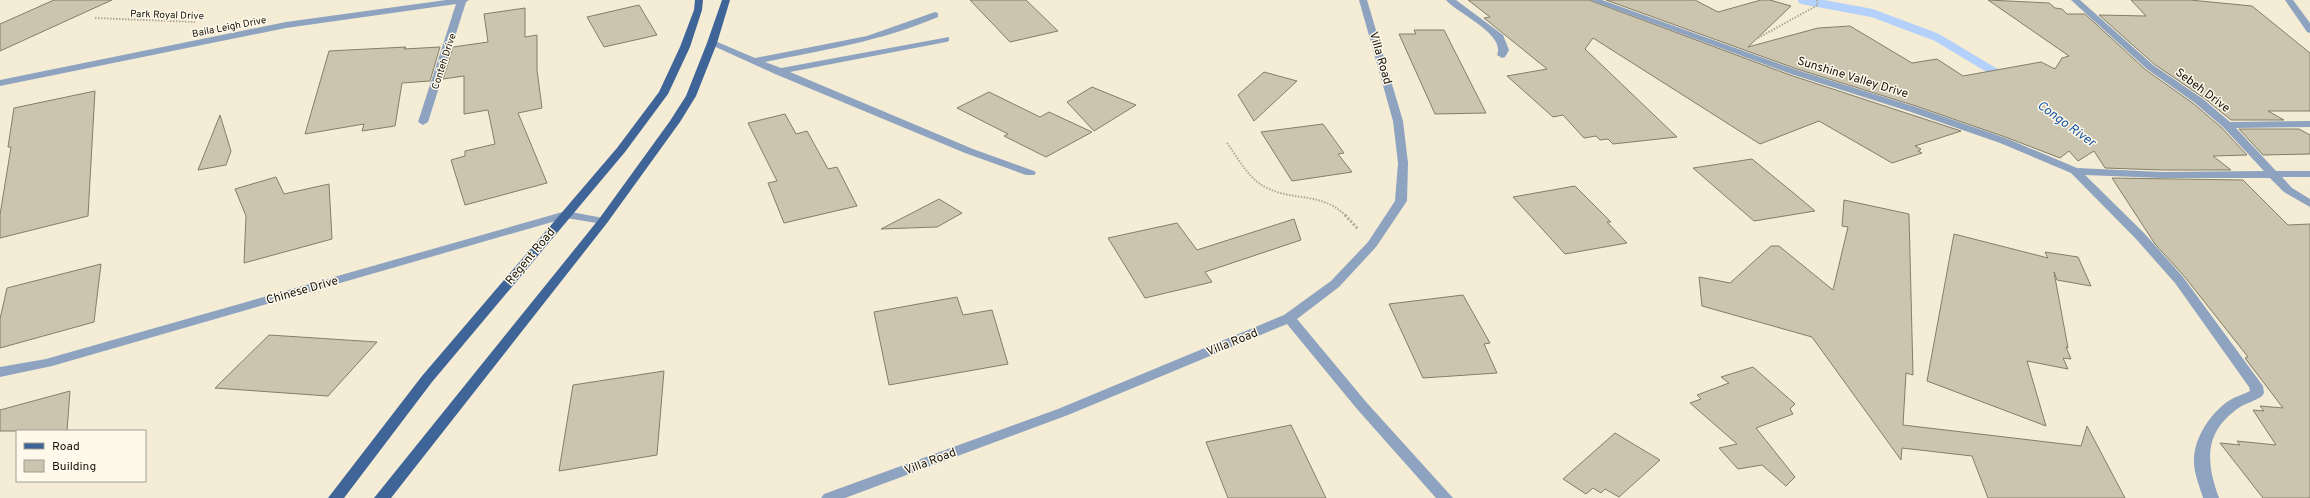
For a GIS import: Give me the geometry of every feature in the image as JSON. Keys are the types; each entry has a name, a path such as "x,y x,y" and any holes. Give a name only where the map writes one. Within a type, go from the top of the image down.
{"main road":[{"name":"Regent Road","path":"336,498 427,379 621,150 664,92 684,47 698,10 699,0"},
{"path":"382,498 603,221 691,96 712,43 726,0"}],"street":[{"name":"Baila Leigh Drive","path":"0,83 286,25 464,0"},
{"name":"Conteh Drive","path":"423,122 464,0"},
{"name":"Villa Road","path":"829,498 1063,412 1289,318 1335,284 1372,244 1401,201 1403,163 1398,121 1363,0"},
{"path":"1450,0 1500,37 1504,50 1502,55"},
{"name":"Sunshine Valley Drive","path":"1594,0 1794,72 1919,111 2004,141 2075,171 2162,175 2272,173 2310,174"},
{"name":"Sebeh Drive","path":"2075,0 2150,66 2199,101 2227,125 2288,190 2310,204"},
{"path":"2289,0 2310,30"},
{"path":"753,61 872,36 915,25 935,15"},
{"path":"778,72 946,39"},
{"path":"712,43 969,151 1030,172"},
{"path":"2227,125 2310,124"},
{"path":"2075,171 2140,236 2179,280 2256,386 2257,393 2250,398 2238,402 2219,418 2202,446 2202,471 2211,498"},
{"name":"Chinese Drive","path":"0,372 62,358 566,214 603,221"},
{"path":"1289,318 1362,406 1444,498"}],"path":[{"path":"1726,47 1749,48 1759,37 1818,5 1818,0"},
{"name":"Park Royal Drive","path":"95,18 200,23"},
{"path":"1227,143 1245,168 1264,187 1281,193 1325,201 1341,212 1372,244"}],"building":[{"path":"54,0 112,0 0,51 0,24"},
{"path":"970,0 1026,0 1058,31 1010,42"},
{"path":"1468,0 1589,0 1790,75 1961,131 1915,146 1921,149 1918,151 1922,153 1892,163 1819,121 1760,144 1593,38 1585,49 1677,137 1613,144 1608,139 1600,140 1596,136 1584,138 1563,115 1553,117 1507,76 1547,69 1484,18 1490,17"},
{"path":"1606,0 1695,0 1718,12 1761,0 1770,0 1791,6 1748,47 1818,28 1850,26 1912,63 1937,59 1963,76 2041,62 2055,69 2062,58 2069,56 1988,0 2049,3 2055,8 2062,9 2067,14 2085,14 2146,70 2194,104 2222,128 2247,155 2213,156 2231,170 2105,168 2094,151 2078,161 2069,151 2060,158 1916,106 1797,69"},
{"path":"2131,0 2190,0 2252,6 2310,53 2310,111 2268,111 2284,120 2231,120 2204,98 2154,64 2099,15 2146,16"},
{"path":"639,5 657,35 604,47 587,17"},
{"path":"525,8 525,37 537,35 537,70 542,108 518,113 547,183 465,205 451,160 465,156 465,151 495,144 488,110 464,114 464,76 443,79 453,47 488,42 484,14"},
{"path":"1414,30 1444,30 1486,113 1435,114 1399,34 1416,34"},
{"path":"406,47 404,49 440,47 430,81 402,83 395,126 362,131 364,124 305,134 329,51"},
{"path":"1264,72 1297,81 1254,121 1238,95"},
{"path":"1092,87 1136,105 1094,131 1067,102"},
{"path":"95,91 88,216 0,238 0,215 11,147 8,147 14,108"},
{"path":"989,92 1040,117 1049,112 1092,132 1046,157 1004,136 1008,134 957,108"},
{"path":"785,114 796,134 807,131 828,169 837,167 857,206 784,223 768,183 777,181 748,123"},
{"path":"220,115 231,151 226,165 198,170"},
{"path":"1323,124 1344,153 1338,154 1352,172 1292,181 1261,132"},
{"path":"2239,129 2299,129 2310,135 2310,154 2263,155"},
{"path":"1752,159 1815,211 1754,221 1693,168"},
{"path":"276,177 284,194 329,184 332,239 244,263 246,216 235,189"},
{"path":"2112,178 2243,180 2288,225 2310,224 2310,498 2263,498 2220,443 2240,445 2237,441 2276,445 2253,410 2264,411 2260,406 2283,408 2245,358 2248,357 2184,276 2155,244"},
{"path":"1575,186 1611,222 1607,222 1627,243 1565,254 1513,197"},
{"path":"939,199 962,213 937,227 881,229"},
{"path":"1844,200 1909,214 1913,375 1906,373 1903,425 2081,446 2087,426 2125,498 1988,498 1972,456 1902,448 1901,460 1812,337 1702,306 1699,277 1730,283 1771,246 1779,246 1833,290 1848,227 1842,226"},
{"path":"1294,219 1301,240 1205,272 1212,282 1145,298 1108,238 1177,223 1197,250"},
{"path":"1954,234 2048,258 2045,252 2078,257 2091,286 2057,280 2054,272 2068,348 2066,347 2071,359 2063,358 2068,369 2027,361 2046,426 1927,381"},
{"path":"101,264 94,322 0,348 0,319 7,288"},
{"path":"1463,295 1490,343 1484,344 1497,373 1423,378 1389,304"},
{"path":"957,297 963,315 992,310 1008,364 889,385 874,312"},
{"path":"269,335 377,342 328,396 215,388"},
{"path":"1753,367 1795,404 1790,409 1793,414 1756,428 1795,477 1786,486 1762,465 1738,469 1719,448 1737,444 1690,403 1701,399 1697,395 1729,383 1721,377"},
{"path":"664,371 657,455 559,471 573,385"},
{"path":"70,391 67,430 0,431 0,410"},
{"path":"1291,425 1326,498 1228,498 1206,442"},
{"path":"1615,433 1660,460 1619,497 1605,489 1601,493 1593,488 1586,494 1563,479"}],"waterway":[{"name":"Congo River","path":"1802,0 1872,13 1936,37 2003,77"}]}
